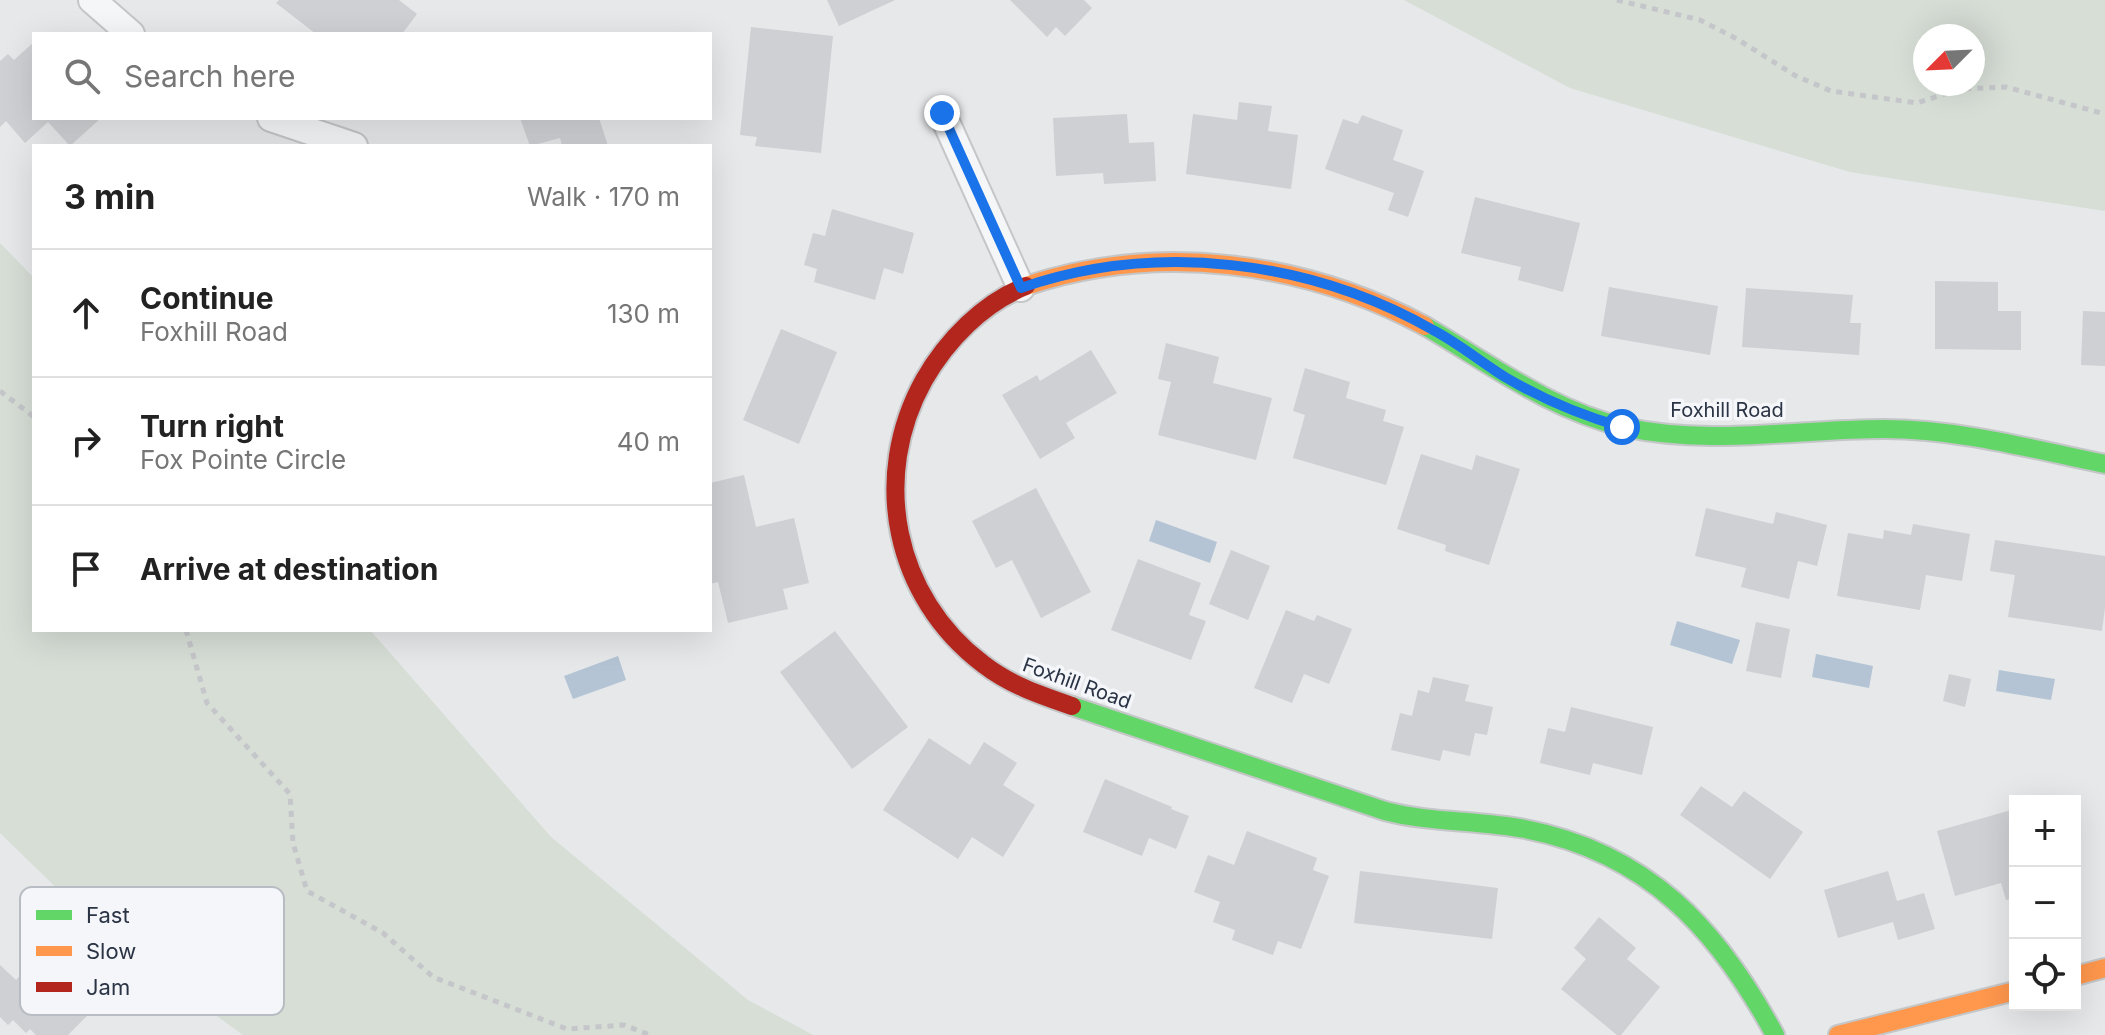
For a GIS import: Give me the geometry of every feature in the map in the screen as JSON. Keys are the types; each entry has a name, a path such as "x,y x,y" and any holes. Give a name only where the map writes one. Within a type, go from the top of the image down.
{"street":[{"path":"92,0 129,32"},
{"path":"942,113 1021,288"},
{"path":"277,120 348,144"},
{"name":"Foxhill Road","path":"1775,1035 1739,969 1702,924 1654,883 1603,854 1549,834 1431,822 1370,807 1029,691 1003,679 974,659 947,633 927,605 911,574 899,538 894,499 895,466 901,432 912,402 937,359 973,319 1021,288 1080,272 1148,263 1188,262 1277,271 1354,293 1436,331 1535,394 1564,408 1622,427 1694,433 1891,429 1974,439 2105,464"},
{"path":"2081,974 2105,968"},
{"path":"1838,1035 2009,992"}],"path":[{"path":"1617,0 1700,20 1796,76 1831,91 1917,103 1960,89 2006,87 2105,114"},
{"path":"0,391 32,415"},
{"path":"187,632 207,703 290,794 293,843 307,891 383,933 433,977 567,1029 624,1025 650,1035"}],"shaded area":[{"path":"1404,0 2105,0 2105,211 1850,172 1570,88"},
{"path":"0,243 32,276 32,632 372,632 551,837 748,1000 813,1035 243,1035 215,1015 284,1015 284,887 56,887 0,833"}],"water":[{"path":"1156,520 1217,542 1210,563 1149,541"},
{"path":"1677,621 1740,640 1732,664 1670,645"},
{"path":"1816,654 1873,666 1869,688 1812,677"},
{"path":"618,656 626,680 573,699 564,676"},
{"path":"1999,670 2055,679 2051,700 1996,691"}],"building":[{"path":"279,0 399,0 417,14 404,32 313,32 276,3"},
{"path":"827,0 895,0 839,26"},
{"path":"1010,0 1084,0 1092,8 1065,36 1056,27 1047,37"},
{"path":"751,27 833,36 821,153 755,146 757,137 740,135"},
{"path":"32,44 32,120 99,120 72,144 68,144 48,122 25,143 6,121 0,127 0,61 8,54 14,60"},
{"path":"1239,102 1272,106 1268,131 1298,135 1291,189 1186,174 1193,114 1237,120"},
{"path":"1127,114 1129,143 1154,142 1156,181 1104,184 1103,173 1056,176 1053,118"},
{"path":"1362,115 1403,130 1393,160 1424,171 1408,217 1388,210 1394,193 1325,169 1343,119 1358,124"},
{"path":"521,120 600,120 607,144 562,144 560,138 529,144"},
{"path":"1475,197 1580,223 1563,292 1518,280 1521,267 1461,253"},
{"path":"832,209 914,233 903,274 884,268 875,300 814,282 817,269 804,265 813,233 825,236"},
{"path":"1935,281 1998,282 1998,311 2021,311 2021,350 1935,349"},
{"path":"1609,287 1718,306 1710,355 1601,336"},
{"path":"1746,288 1853,295 1850,323 1861,323 1859,355 1742,347"},
{"path":"2083,311 2105,312 2105,366 2081,365"},
{"path":"781,329 837,352 799,444 743,420"},
{"path":"1166,343 1219,357 1213,383 1272,398 1256,460 1158,435 1171,382 1158,379"},
{"path":"1091,350 1117,393 1066,423 1075,438 1040,459 1002,395 1037,375 1040,381"},
{"path":"1305,368 1350,382 1346,398 1386,410 1383,421 1404,427 1386,485 1293,458 1305,415 1293,411"},
{"path":"1421,454 1472,470 1476,455 1520,469 1489,565 1445,551 1446,545 1397,529"},
{"path":"744,475 756,527 794,518 809,583 783,589 788,609 728,623 718,582 712,584 712,483"},
{"path":"1036,488 1091,592 1041,618 1012,560 996,568 972,521"},
{"path":"1706,508 1773,524 1776,512 1827,525 1817,566 1798,561 1789,599 1741,587 1746,568 1695,556"},
{"path":"1913,524 1970,534 1962,581 1926,575 1920,610 1837,596 1848,533 1883,539 1884,530 1911,535"},
{"path":"1995,540 2105,556 2102,631 2008,617 2015,575 1990,571"},
{"path":"1231,550 1270,566 1248,620 1209,604"},
{"path":"1138,559 1201,583 1189,615 1206,621 1191,660 1111,630"},
{"path":"1286,610 1314,621 1317,615 1352,629 1329,684 1304,674 1292,703 1254,688"},
{"path":"1756,622 1790,629 1781,678 1746,671"},
{"path":"835,631 908,727 852,769 780,672"},
{"path":"1949,674 1971,679 1965,707 1943,701"},
{"path":"1433,677 1469,685 1465,701 1493,707 1487,735 1475,733 1470,756 1443,750 1440,761 1391,750 1400,713 1412,716 1418,690 1429,693"},
{"path":"1571,707 1653,727 1642,775 1593,763 1590,775 1540,763 1548,728 1565,732"},
{"path":"929,738 970,765 984,742 1017,763 1003,785 1035,805 1003,857 972,837 958,859 883,810"},
{"path":"1105,779 1189,816 1176,849 1149,838 1142,856 1083,832"},
{"path":"1701,786 1732,807 1744,791 1803,832 1770,879 1680,815"},
{"path":"2009,811 2009,899 2006,900 2001,883 1955,896 1937,831"},
{"path":"1247,831 1317,858 1313,870 1329,876 1301,949 1278,941 1273,955 1232,940 1235,930 1213,922 1220,902 1194,892 1208,855 1234,865"},
{"path":"1360,871 1498,888 1492,939 1354,923"},
{"path":"1888,871 1897,901 1924,893 1935,929 1898,940 1893,922 1838,938 1824,890"},
{"path":"1599,917 1636,948 1627,959 1660,987 1621,1035 1617,1035 1561,989 1586,959 1574,948"},
{"path":"0,965 16,980 20,976 20,1015 88,1015 68,1035 36,1035 30,1029 26,1033 13,1020 8,1025 0,1017"}],"traffic: fast":[{"path":"1425,326 1545,397 1624,427 1656,433 1721,436 1884,429 1940,432 2105,464"},
{"path":"1072,706 1385,811 1420,818 1525,829 1569,840 1608,856 1643,877 1703,929 1753,996 1775,1035"}],"traffic: slow":[{"path":"1026,286 1076,272 1127,265 1178,262 1230,265 1280,273 1330,286 1379,304 1425,326"},
{"path":"2081,974 2105,968"},
{"path":"1838,1035 2009,992"}],"traffic: jam":[{"path":"1026,286 995,302 968,324 933,365 907,417 898,456 895,495 900,533 911,570 929,605 953,637 1004,678 1072,706"}],"route":[{"path":"942,113 1021,288 1080,272 1148,263 1188,262 1277,271 1354,293 1394,309 1436,331 1535,394 1564,408 1622,427"}]}
